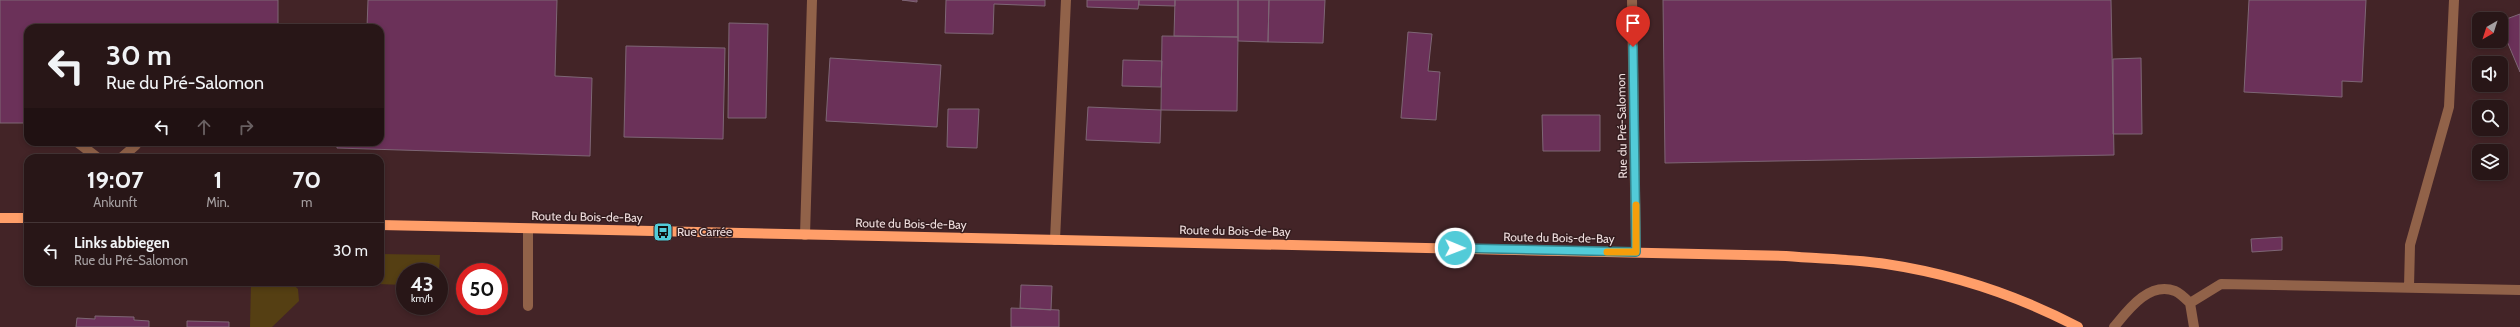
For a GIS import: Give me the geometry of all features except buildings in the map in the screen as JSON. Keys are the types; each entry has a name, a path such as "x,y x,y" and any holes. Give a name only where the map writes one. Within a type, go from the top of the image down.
{"main road":[{"path":"0,218 24,218"},
{"name":"Route du Bois-de-Bay","path":"384,225 1786,256 1885,264 1946,275 1990,288 2049,312 2078,327"}],"street":[{"path":"805,235 812,0"},
{"path":"1055,240 1066,0"},
{"name":"Rue du Pré-Salomon","path":"1632,0 1636,252"},
{"path":"2409,287 2410,245 2449,107 2454,0"},
{"path":"82,146 93,154"},
{"path":"125,154 135,146"},
{"path":"528,229 528,306"},
{"path":"2190,303 2221,284 2520,290"},
{"path":"2114,327 2134,302 2157,290 2176,291 2190,303 2194,327"}],"shaded area":[{"path":"0,0 2520,0 2520,327 0,327"},
{"path":"384,254 440,255 440,263 396,263 396,285 384,284"},
{"path":"251,286 295,286 298,289 299,301 272,327 250,327"}],"slow traffic":[{"path":"1607,252 1636,252 1636,205"}],"place":[{"name":"Rue Carrée","path":"663,232"}],"route":[{"path":"1455,248 1636,252 1636,141 1633,47"}]}
